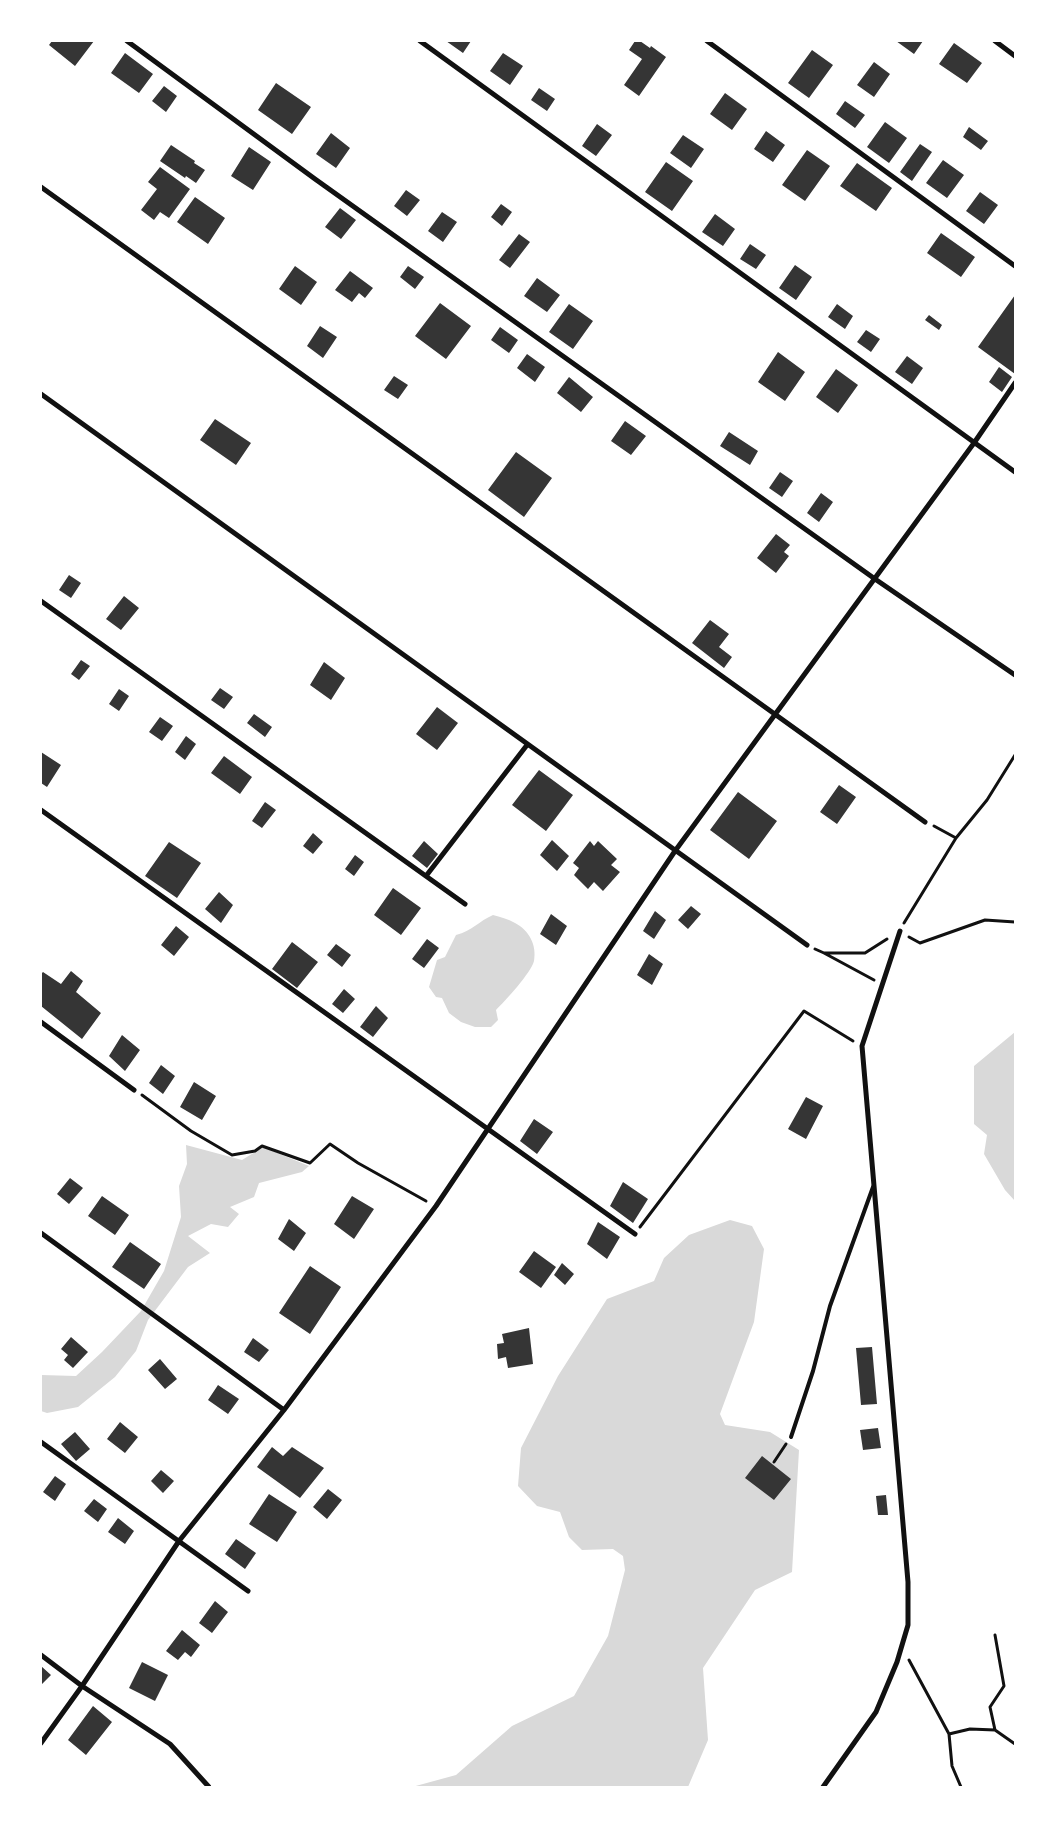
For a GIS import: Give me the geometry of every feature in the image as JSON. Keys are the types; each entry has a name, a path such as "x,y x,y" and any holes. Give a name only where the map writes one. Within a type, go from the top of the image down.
{"street":[{"path":"127,41 332,191 875,579 1015,675"},
{"path":"420,41 1015,472"},
{"path":"707,41 1015,266"},
{"path":"995,41 1015,56"},
{"path":"41,187 926,822"},
{"path":"41,1743 82,1686 179,1541 284,1410 436,1206 675,851 974,443 1015,383"},
{"path":"41,394 807,945"},
{"path":"41,601 466,904"},
{"path":"426,876 527,745"},
{"path":"41,810 635,1234"},
{"path":"824,1787 876,1712 902,1646 908,1625 908,1582 862,1046 900,931"},
{"path":"41,1022 134,1090"},
{"path":"41,1233 284,1410"},
{"path":"41,1442 248,1591"},
{"path":"41,1654 82,1686 170,1744 209,1787"}],"lane":[{"path":"791,1437 813,1371 830,1306 874,1185"}],"path":[{"path":"900,931 956,838 987,800 1015,755"},
{"path":"926,822 956,838"},
{"path":"824,953 881,984"},
{"path":"635,1234 804,1011 862,1046"},
{"path":"134,1090 190,1130 232,1155 255,1152 262,1146 310,1163 330,1144 358,1163 436,1206"},
{"path":"774,1462 791,1437"},
{"path":"995,1635 1004,1686 990,1707 995,1730"},
{"path":"902,1646 949,1734 952,1766 960,1787"},
{"path":"949,1734 970,1729 995,1730 1015,1744"}],"shaded area":[{"path":"493,915 520,926 531,939 535,955 532,966 523,979 496,1010 498,1020 491,1027 475,1027 461,1022 449,1013 442,998 436,997 429,987 437,960 445,957 456,935 467,931"},
{"path":"1015,1032 1015,1201 1005,1190 984,1154 987,1135 974,1124 974,1066"},
{"path":"186,1145 242,1160 263,1147 309,1166 302,1172 259,1183 254,1197 230,1207 239,1214 228,1227 211,1224 188,1236 210,1253 188,1267 148,1320 136,1351 115,1377 78,1407 47,1413 41,1411 41,1375 76,1376 141,1311 164,1271 181,1217 179,1186 187,1164"},
{"path":"730,1220 752,1226 764,1249 754,1322 720,1414 725,1425 770,1432 799,1450 792,1572 755,1590 703,1668 708,1740 688,1787 412,1787 456,1775 512,1726 574,1696 608,1636 625,1570 623,1556 613,1549 582,1550 569,1537 560,1512 537,1506 518,1486 521,1448 558,1376 607,1299 654,1281 664,1258 689,1235"}],"building":[{"path":"52,41 94,41 75,66 49,45"},
{"path":"446,41 471,41 463,53"},
{"path":"635,41 640,41 650,48 651,46 666,57 639,96 624,85 642,59 629,50"},
{"path":"896,41 923,41 914,54"},
{"path":"954,43 982,63 967,83 939,64"},
{"path":"812,50 833,65 809,98 788,83"},
{"path":"125,53 153,74 139,93 111,73"},
{"path":"503,53 523,66 510,85 490,71"},
{"path":"874,62 890,74 874,97 857,85"},
{"path":"276,83 311,107 292,134 258,110"},
{"path":"164,86 177,96 166,112 152,101"},
{"path":"539,88 555,99 547,111 531,100"},
{"path":"725,93 747,109 732,130 710,114"},
{"path":"845,101 865,115 855,128 836,114"},
{"path":"885,122 907,138 889,163 867,147"},
{"path":"597,124 612,135 596,156 582,146"},
{"path":"969,127 988,141 981,150 963,137"},
{"path":"766,131 785,145 773,162 754,149"},
{"path":"331,133 350,148 336,168 316,154"},
{"path":"683,135 704,149 691,168 670,153"},
{"path":"920,144 932,152 912,181 900,172"},
{"path":"171,145 205,170 196,183 160,161"},
{"path":"249,147 271,162 253,190 231,176"},
{"path":"807,150 830,166 805,201 782,185"},
{"path":"943,160 964,175 947,198 926,183"},
{"path":"666,162 693,181 672,211 645,192"},
{"path":"857,163 892,188 876,211 840,186"},
{"path":"160,167 190,189 169,218 160,212 154,220 141,210 157,189 148,182"},
{"path":"406,190 420,200 407,216 394,206"},
{"path":"980,192 998,205 984,224 966,211"},
{"path":"195,197 225,218 208,244 177,222"},
{"path":"501,204 512,212 502,226 491,217"},
{"path":"340,208 356,220 341,239 325,227"},
{"path":"442,212 457,222 443,242 428,231"},
{"path":"715,214 735,229 723,246 702,232"},
{"path":"941,233 975,257 961,277 927,253"},
{"path":"519,234 530,242 510,268 499,260"},
{"path":"750,244 766,255 756,269 740,259"},
{"path":"795,265 812,277 796,300 779,288"},
{"path":"295,266 317,282 301,305 279,289"},
{"path":"408,266 424,277 415,289 400,277"},
{"path":"350,271 373,288 365,298 359,293 352,302 335,290"},
{"path":"537,278 560,295 547,312 524,296"},
{"path":"1015,295 1015,374 978,347"},
{"path":"440,303 471,326 446,359 415,336"},
{"path":"569,304 593,321 573,349 549,332"},
{"path":"837,304 853,316 845,329 828,317"},
{"path":"929,315 942,325 939,330 925,320"},
{"path":"320,326 337,337 323,358 307,346"},
{"path":"500,327 518,340 509,353 491,340"},
{"path":"866,330 880,339 871,352 857,342"},
{"path":"778,352 805,372 785,401 758,382"},
{"path":"527,354 545,367 535,382 517,368"},
{"path":"907,356 923,368 912,384 895,372"},
{"path":"999,367 1012,377 1002,392 989,382"},
{"path":"836,369 858,385 838,413 816,397"},
{"path":"394,376 408,385 398,399 384,390"},
{"path":"569,377 593,397 581,412 557,393"},
{"path":"215,419 251,443 236,465 200,440"},
{"path":"625,421 646,436 631,455 611,441"},
{"path":"729,432 758,451 750,465 720,446"},
{"path":"516,452 552,478 524,517 488,490"},
{"path":"780,472 793,481 782,497 769,488"},
{"path":"821,493 833,502 819,522 807,513"},
{"path":"776,534 790,545 784,552 789,556 776,573 757,558"},
{"path":"69,575 81,583 71,598 59,590"},
{"path":"124,596 139,608 121,630 106,619"},
{"path":"710,620 729,634 719,647 732,657 724,668 692,643"},
{"path":"81,660 90,666 79,680 71,674"},
{"path":"324,662 345,678 331,700 310,685"},
{"path":"220,688 233,697 224,709 211,700"},
{"path":"119,689 129,696 119,711 109,704"},
{"path":"437,707 458,723 437,750 416,734"},
{"path":"254,714 272,727 265,737 247,723"},
{"path":"160,717 173,726 162,741 149,732"},
{"path":"186,736 196,744 185,760 175,752"},
{"path":"41,752 61,765 47,787 41,783"},
{"path":"224,756 252,777 240,794 211,773"},
{"path":"539,770 573,795 546,831 512,805"},
{"path":"839,785 856,797 837,824 820,812"},
{"path":"738,792 777,821 749,859 710,830"},
{"path":"265,802 276,810 262,828 252,821"},
{"path":"313,833 323,842 313,854 303,846"},
{"path":"552,840 569,856 557,871 540,855"},
{"path":"424,841 438,854 427,868 412,856"},
{"path":"590,841 594,846 598,841 617,859 611,865 620,872 603,891 594,882 588,889 574,875 579,868 573,863"},
{"path":"169,842 201,863 177,898 145,876"},
{"path":"355,855 364,862 354,876 345,869"},
{"path":"393,888 421,908 401,935 374,915"},
{"path":"219,892 233,905 221,923 205,909"},
{"path":"691,906 701,914 688,929 678,920"},
{"path":"655,911 666,920 654,939 643,931"},
{"path":"551,914 567,926 556,945 540,934"},
{"path":"176,926 189,937 174,956 161,945"},
{"path":"427,939 439,948 424,968 412,959"},
{"path":"292,942 318,962 297,988 272,969"},
{"path":"336,944 351,955 342,967 327,955"},
{"path":"649,954 663,964 652,985 637,975"},
{"path":"71,971 83,981 76,992 101,1013 82,1039 41,1006 41,974 43,972 61,984"},
{"path":"344,989 355,999 343,1013 332,1004"},
{"path":"376,1006 388,1018 373,1037 360,1027"},
{"path":"122,1035 140,1050 125,1071 109,1056"},
{"path":"161,1065 175,1076 163,1094 149,1083"},
{"path":"194,1082 216,1096 202,1120 180,1107"},
{"path":"806,1097 823,1106 806,1139 788,1129"},
{"path":"534,1119 553,1132 537,1154 520,1141"},
{"path":"70,1178 83,1188 69,1204 57,1194"},
{"path":"623,1182 648,1199 633,1223 610,1206"},
{"path":"102,1196 129,1215 115,1235 88,1216"},
{"path":"352,1196 374,1209 354,1239 334,1224"},
{"path":"289,1219 306,1233 294,1251 278,1239"},
{"path":"598,1222 620,1237 607,1259 587,1244"},
{"path":"130,1242 161,1264 144,1289 112,1267"},
{"path":"534,1251 556,1267 541,1288 519,1272"},
{"path":"562,1263 574,1274 565,1285 554,1275"},
{"path":"310,1266 341,1287 310,1334 279,1313"},
{"path":"529,1328 533,1364 508,1368 506,1357 498,1359 497,1344 504,1343 502,1334"},
{"path":"71,1337 88,1352 73,1368 64,1360 68,1355 61,1349"},
{"path":"253,1338 269,1350 259,1362 244,1352"},
{"path":"872,1347 877,1404 861,1405 856,1348"},
{"path":"160,1359 177,1379 165,1389 148,1370"},
{"path":"218,1385 239,1399 228,1414 208,1400"},
{"path":"120,1422 138,1437 125,1453 107,1439"},
{"path":"878,1428 881,1448 863,1450 860,1430"},
{"path":"75,1432 90,1449 76,1461 61,1444"},
{"path":"272,1447 283,1456 292,1447 324,1468 300,1498 257,1467"},
{"path":"762,1456 791,1479 774,1500 745,1478"},
{"path":"161,1470 174,1481 163,1493 151,1481"},
{"path":"55,1476 66,1484 55,1501 43,1492"},
{"path":"328,1489 342,1500 327,1519 313,1507"},
{"path":"269,1494 297,1512 277,1542 249,1524"},
{"path":"886,1495 888,1515 878,1515 876,1496"},
{"path":"94,1499 107,1509 98,1522 84,1511"},
{"path":"118,1518 134,1531 125,1544 108,1532"},
{"path":"236,1539 256,1553 245,1569 225,1554"},
{"path":"215,1601 228,1612 212,1633 199,1623"},
{"path":"182,1630 200,1645 191,1657 185,1652 178,1660 166,1651"},
{"path":"142,1662 168,1675 155,1701 129,1688"},
{"path":"41,1666 51,1675 41,1685"},
{"path":"93,1706 112,1722 86,1755 68,1740"}]}
